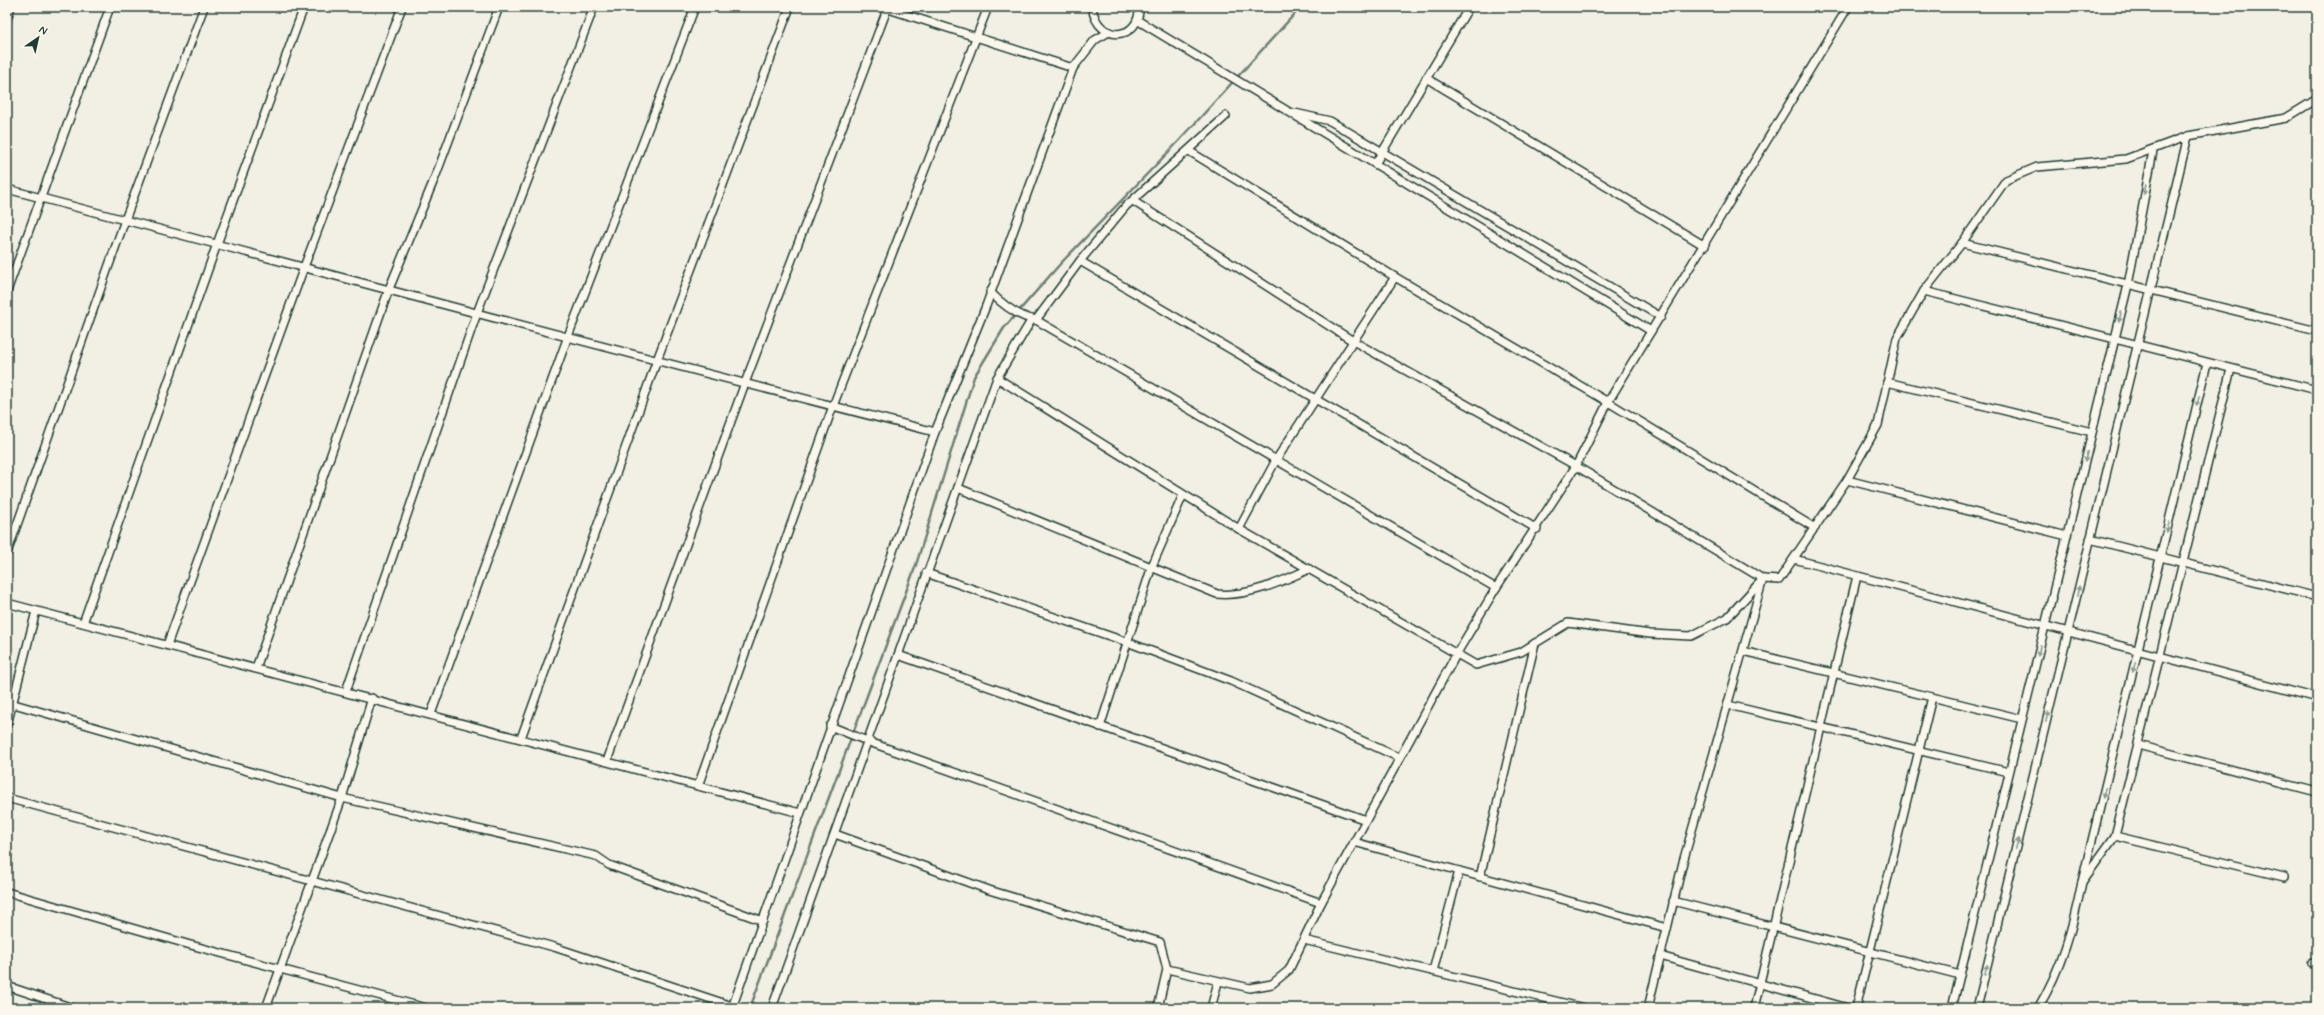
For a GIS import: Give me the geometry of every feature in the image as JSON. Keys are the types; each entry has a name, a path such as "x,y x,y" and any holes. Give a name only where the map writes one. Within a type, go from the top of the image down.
{"street":[{"path":"7,19 11,7"},
{"path":"7,291 110,7"},
{"path":"7,553 125,220 204,7"},
{"path":"83,623 217,244 304,7"},
{"path":"167,645 304,267 402,7"},
{"path":"256,668 389,289 436,175 499,7"},
{"path":"346,691 477,313 594,7"},
{"path":"431,714 567,339 695,7"},
{"path":"521,738 657,360 790,7"},
{"path":"698,786 833,406 974,38 988,7"},
{"path":"1092,7 1096,21 1109,32"},
{"path":"7,798 554,947 732,1007 935,432 990,292 1073,68 1095,40 1109,32 1122,33 1128,30 1137,20 1139,7"},
{"path":"1167,969 1218,982 1250,988 1272,984 1289,970 1321,903 1457,654 1496,588 1537,528 1576,466 1608,402 1848,7"},
{"path":"607,761 745,383 886,8 974,38 1073,68"},
{"path":"1375,164 1468,9"},
{"path":"1137,20 1651,331"},
{"path":"1426,78 1704,246"},
{"path":"1133,200 1354,341 1576,466 1764,579 1779,580 1847,480 1878,426 1898,338 1924,291 1962,243 2006,180 2037,167 2126,159 2153,151 2188,136 2286,118 2317,99"},
{"path":"1288,112 1330,121 1661,317"},
{"path":"772,1008 835,834 866,741 898,655 926,573 998,378 1032,319 1133,200 1226,116"},
{"path":"1977,1008 2188,136"},
{"path":"1189,151 1395,277 1608,402 1815,528"},
{"path":"1952,1008 2128,285 2153,151"},
{"path":"7,189 389,289 567,339 657,360 935,432"},
{"path":"1962,243 2150,291 2317,331"},
{"path":"1080,261 1537,528"},
{"path":"1239,529 1276,460 1395,277"},
{"path":"1924,291 2317,390"},
{"path":"990,292 1003,304 1032,319 1496,588"},
{"path":"2038,1008 2052,985 2074,923 2082,882 2207,363"},
{"path":"2082,882 2115,836 2231,369"},
{"path":"998,378 1239,529 1476,665 1520,652 1568,623 1650,634 1691,636 1727,618 1764,579"},
{"path":"1887,382 2092,432"},
{"path":"1847,480 2067,536"},
{"path":"958,488 1152,566 1217,594 1234,596 1288,578 1309,569"},
{"path":"1100,727 1152,566 1183,494"},
{"path":"2090,539 2317,597"},
{"path":"1794,559 2317,698"},
{"path":"926,573 1127,642 1231,681 1400,758"},
{"path":"1754,1008 1857,576"},
{"path":"1648,1008 1673,901 1764,579"},
{"path":"7,603 346,691 800,813"},
{"path":"7,725 10,703 36,611"},
{"path":"1480,877 1535,643"},
{"path":"1743,651 2022,719"},
{"path":"898,655 1366,820"},
{"path":"1856,1008 1932,697"},
{"path":"266,1008 342,798 372,698"},
{"path":"10,703 342,798 596,856 609,866 763,921"},
{"path":"1728,705 2009,772"},
{"path":"830,726 866,741 1321,903"},
{"path":"2138,745 2317,792"},
{"path":"835,834 989,890 1160,942 1167,969 1158,1008"},
{"path":"2115,836 2284,877"},
{"path":"1354,842 1667,928"},
{"path":"1433,971 1459,871"},
{"path":"7,892 426,1008"},
{"path":"1673,901 1960,975"},
{"path":"1304,940 1584,1008"},
{"path":"1660,956 1848,1008"},
{"path":"1211,1008 1218,982"},
{"path":"7,986 73,1008"}],"waterway":[{"path":"750,1008 916,565 974,377 1004,328 1061,263 1179,141 1301,7"}]}
